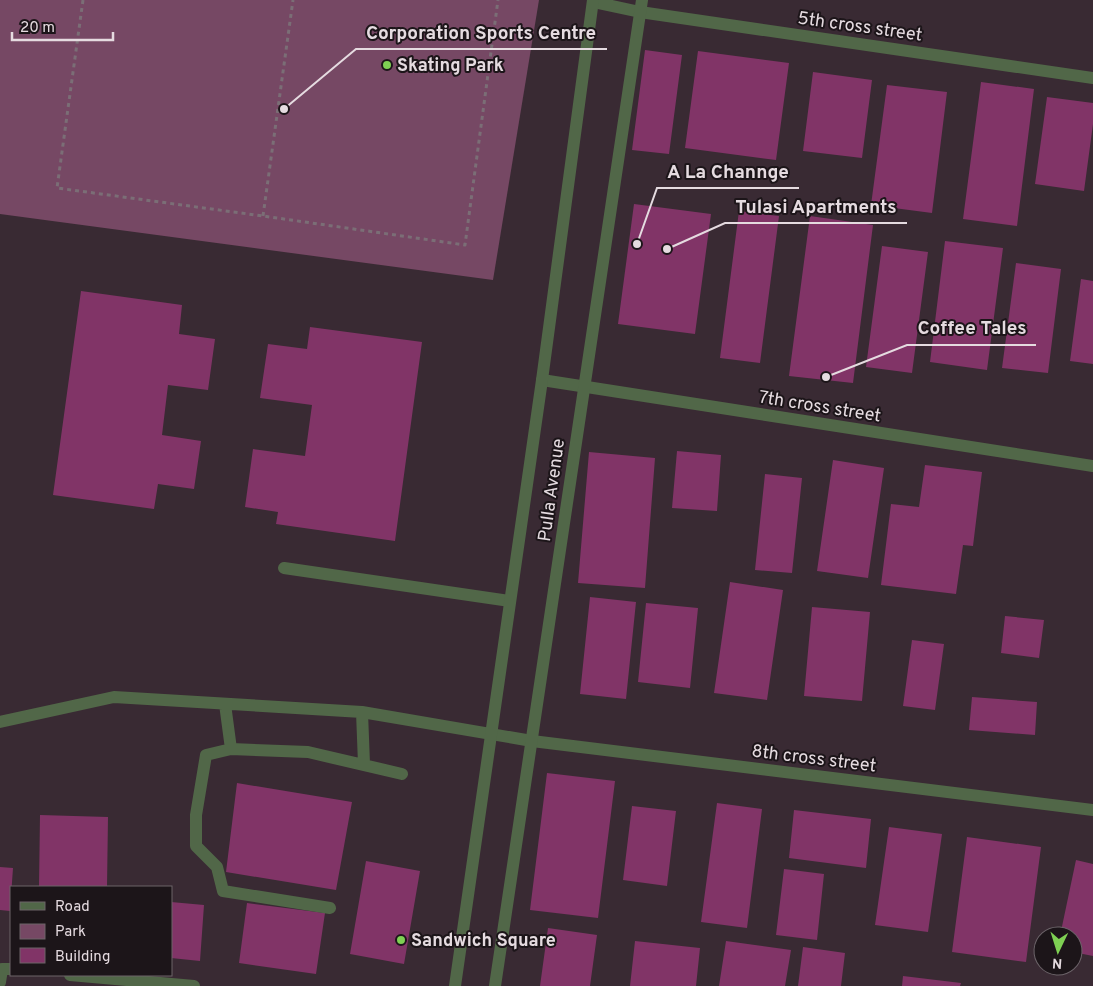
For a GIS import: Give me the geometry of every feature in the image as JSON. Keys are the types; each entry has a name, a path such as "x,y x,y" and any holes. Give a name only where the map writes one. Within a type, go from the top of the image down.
{"street":[{"name":"5th cross street","path":"593,1 641,6 1093,78"},
{"name":"Pulla Avenue","path":"455,986 542,380 593,1"},
{"name":"Pulla Avenue","path":"495,986 641,6"},
{"name":"7th cross street","path":"542,380 1093,466"},
{"path":"284,568 510,602"},
{"name":"8th cross street","path":"0,722 114,697 362,712 532,740 1093,810"},
{"path":"225,704 231,749"},
{"path":"362,712 364,764"},
{"path":"330,908 223,891 217,867 196,846 196,815 206,755 231,749 308,752 402,774"},
{"path":"0,982 2,969 10,969"},
{"path":"81,976 194,986"}],"path":[{"path":"83,0 57,188 465,245 498,0"},
{"path":"263,216 292,0"}],"green space":[{"path":"0,0 539,0 493,280 0,214"}],"building":[{"path":"645,50 682,55 669,154 632,150"},
{"path":"698,51 789,63 776,160 685,148"},
{"path":"813,72 872,80 862,158 803,151"},
{"path":"981,82 1034,89 1017,226 963,219"},
{"path":"887,85 947,92 932,213 871,205"},
{"path":"1047,97 1093,103 1093,124 1084,191 1035,184"},
{"path":"634,204 711,214 695,334 618,324"},
{"path":"739,211 779,216 760,363 720,358"},
{"path":"810,216 873,225 853,383 789,376"},
{"path":"945,241 1003,248 987,370 930,362"},
{"path":"882,246 928,252 912,373 866,367"},
{"path":"1016,263 1061,269 1048,373 1002,368"},
{"path":"1081,279 1093,281 1093,364 1070,361"},
{"path":"81,291 182,305 179,334 215,339 208,390 168,385 162,435 201,441 194,489 158,484 154,509 53,495"},
{"path":"310,327 422,342 395,541 276,524 278,512 245,507 253,449 305,456 312,405 260,398 268,344 307,349"},
{"path":"677,451 721,455 717,511 672,508"},
{"path":"589,452 655,458 645,588 578,583"},
{"path":"833,460 884,468 868,578 817,571"},
{"path":"925,465 982,472 973,546 963,545 956,594 881,585 891,504 919,507"},
{"path":"765,474 802,478 792,573 755,570"},
{"path":"730,582 783,590 767,700 714,693"},
{"path":"590,597 636,602 626,699 580,694"},
{"path":"646,603 698,608 690,688 638,682"},
{"path":"812,607 870,612 862,701 804,696"},
{"path":"1005,616 1044,620 1039,658 1001,653"},
{"path":"912,640 944,644 935,710 903,706"},
{"path":"972,697 1037,702 1035,735 969,730"},
{"path":"547,773 615,781 598,918 530,910"},
{"path":"237,783 352,802 336,890 226,872"},
{"path":"717,803 762,809 747,928 701,922"},
{"path":"632,806 676,811 667,886 623,880"},
{"path":"794,810 871,819 866,868 789,858"},
{"path":"40,815 108,817 107,886 39,886"},
{"path":"889,827 942,834 928,932 875,925"},
{"path":"967,837 1041,847 1026,962 952,952"},
{"path":"1076,860 1093,864 1093,956 1083,954 1083,926 1062,926"},
{"path":"366,861 420,871 404,964 350,954"},
{"path":"0,867 13,868 12,886 10,886 10,911 0,910"},
{"path":"784,869 824,874 817,940 776,935"},
{"path":"172,902 204,905 200,961 172,958"},
{"path":"247,903 325,913 316,974 239,963"},
{"path":"548,928 597,935 590,986 540,986"},
{"path":"635,941 700,948 696,986 630,986"},
{"path":"726,941 791,950 785,986 719,986"},
{"path":"803,947 845,953 841,986 798,986"},
{"path":"903,976 961,983 960,986 902,986"}],"place":[{"name":"Skating Park","path":"387,65"},
{"name":"Corporation Sports Centre","path":"284,109"},
{"name":"A La Channge","path":"637,244"},
{"name":"Tulasi Apartments","path":"667,249"},
{"name":"Coffee Tales","path":"826,377"},
{"name":"Sandwich Square","path":"401,940"}]}
